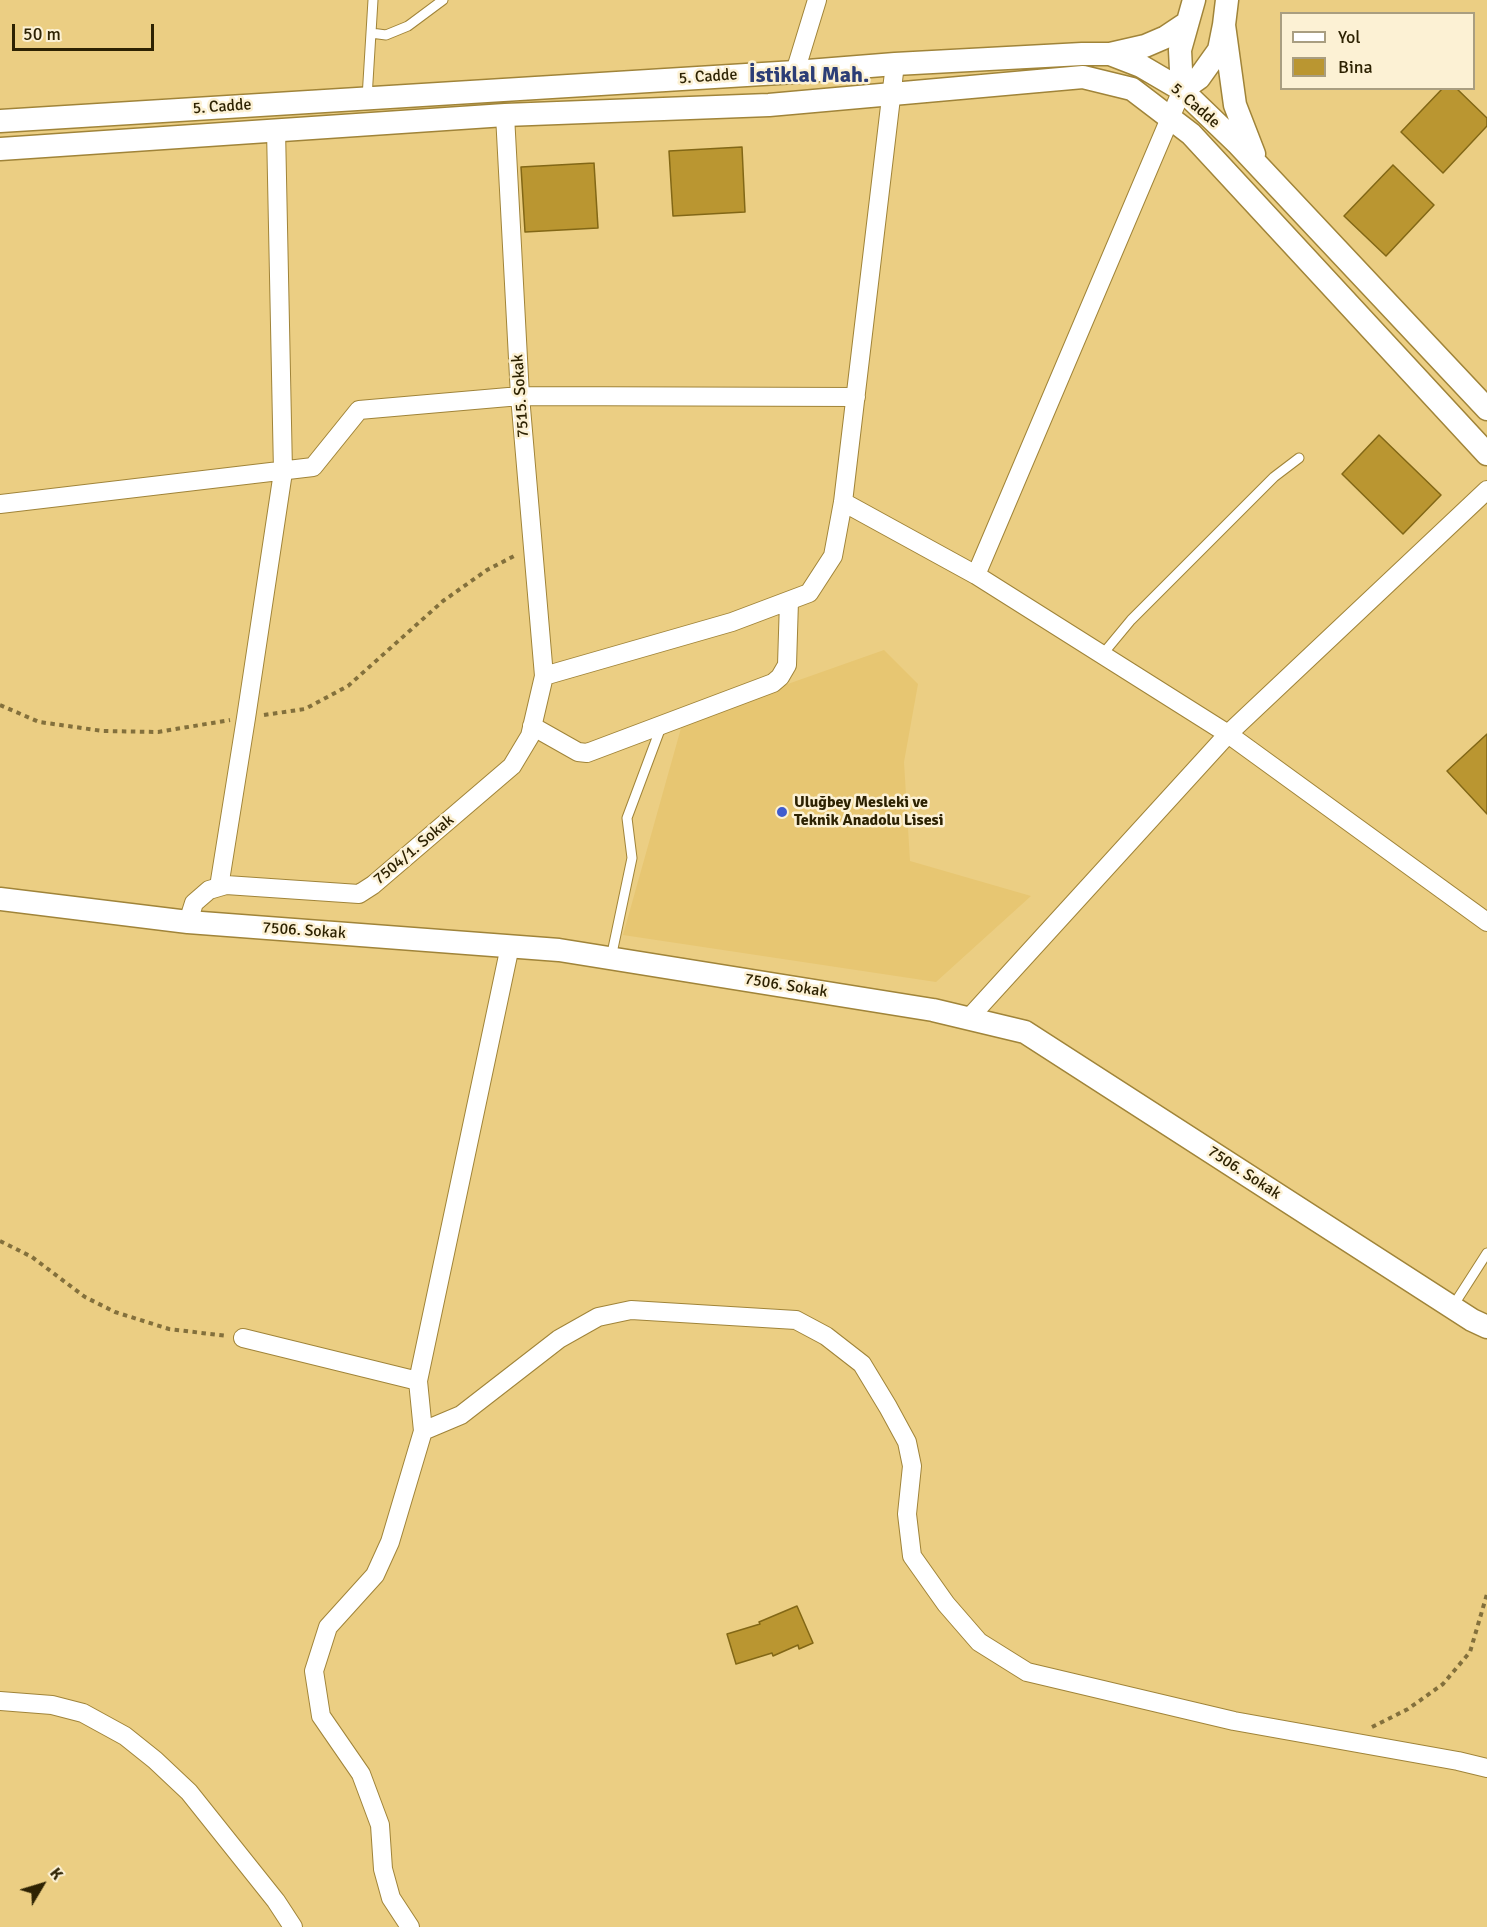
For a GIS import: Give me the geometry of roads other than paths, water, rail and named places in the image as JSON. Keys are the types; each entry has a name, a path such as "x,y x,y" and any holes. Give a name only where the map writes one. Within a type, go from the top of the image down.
{"street":[{"path":"795,72 817,0"},
{"path":"976,575 1182,90 1180,50 1194,0"},
{"path":"1182,90 1199,78 1219,50 1227,0"},
{"path":"1110,54 1145,46 1166,37 1187,23"},
{"path":"1224,25 1235,105 1257,164"},
{"name":"5. Cadde","path":"0,121 895,64 1110,54 1141,66 1182,90 1257,164 1487,409"},
{"path":"544,676 732,622 809,593 833,556 843,502 895,64"},
{"path":"0,149 505,115 769,105 1083,77 1131,89 1191,134 1487,454"},
{"name":"7515. Sokak","path":"505,115 520,396 544,676"},
{"path":"188,922 194,903 209,890 219,887 283,472 276,129"},
{"path":"0,504 313,467 359,410 520,396 856,397"},
{"path":"969,1018 1228,734 1487,490"},
{"path":"843,502 976,575 1228,734 1487,922"},
{"path":"532,726 578,752 586,753 774,683 787,665 789,601"},
{"name":"7504/1. Sokak","path":"219,887 226,885 359,894 373,885 512,766 530,736 544,676"},
{"name":"7506. Sokak","path":"0,899 188,922 559,950 933,1010 1025,1032 1452,1307 1486,1324"},
{"path":"410,1927 391,1898 383,1869 380,1825 361,1774 321,1716 314,1671 328,1628 375,1575 390,1542 423,1431 418,1381 510,946"},
{"path":"423,1431 461,1414 559,1339 598,1317 631,1310 796,1320 826,1336 862,1364 893,1416 907,1442 912,1466 907,1514 912,1556 945,1604 979,1642 1028,1672 1234,1721 1487,1768"},
{"path":"243,1338 418,1381"},
{"path":"0,1701 52,1705 83,1713 125,1736 189,1792 276,1901 292,1927"}],"lane":[{"path":"367,98 373,0"},
{"path":"371,33 386,35 408,26 443,0"},
{"path":"1102,655 1131,620 1229,521 1274,477 1299,458"},
{"path":"611,958 632,858 627,818 662,725"},
{"path":"1452,1307 1487,1253"}],"place":[{"name":"Uluğbey Mesleki ve Teknik Anadolu Lisesi","path":"782,812"}],"district":[{"name":"İstiklal Mah.","path":"809,76"}]}
